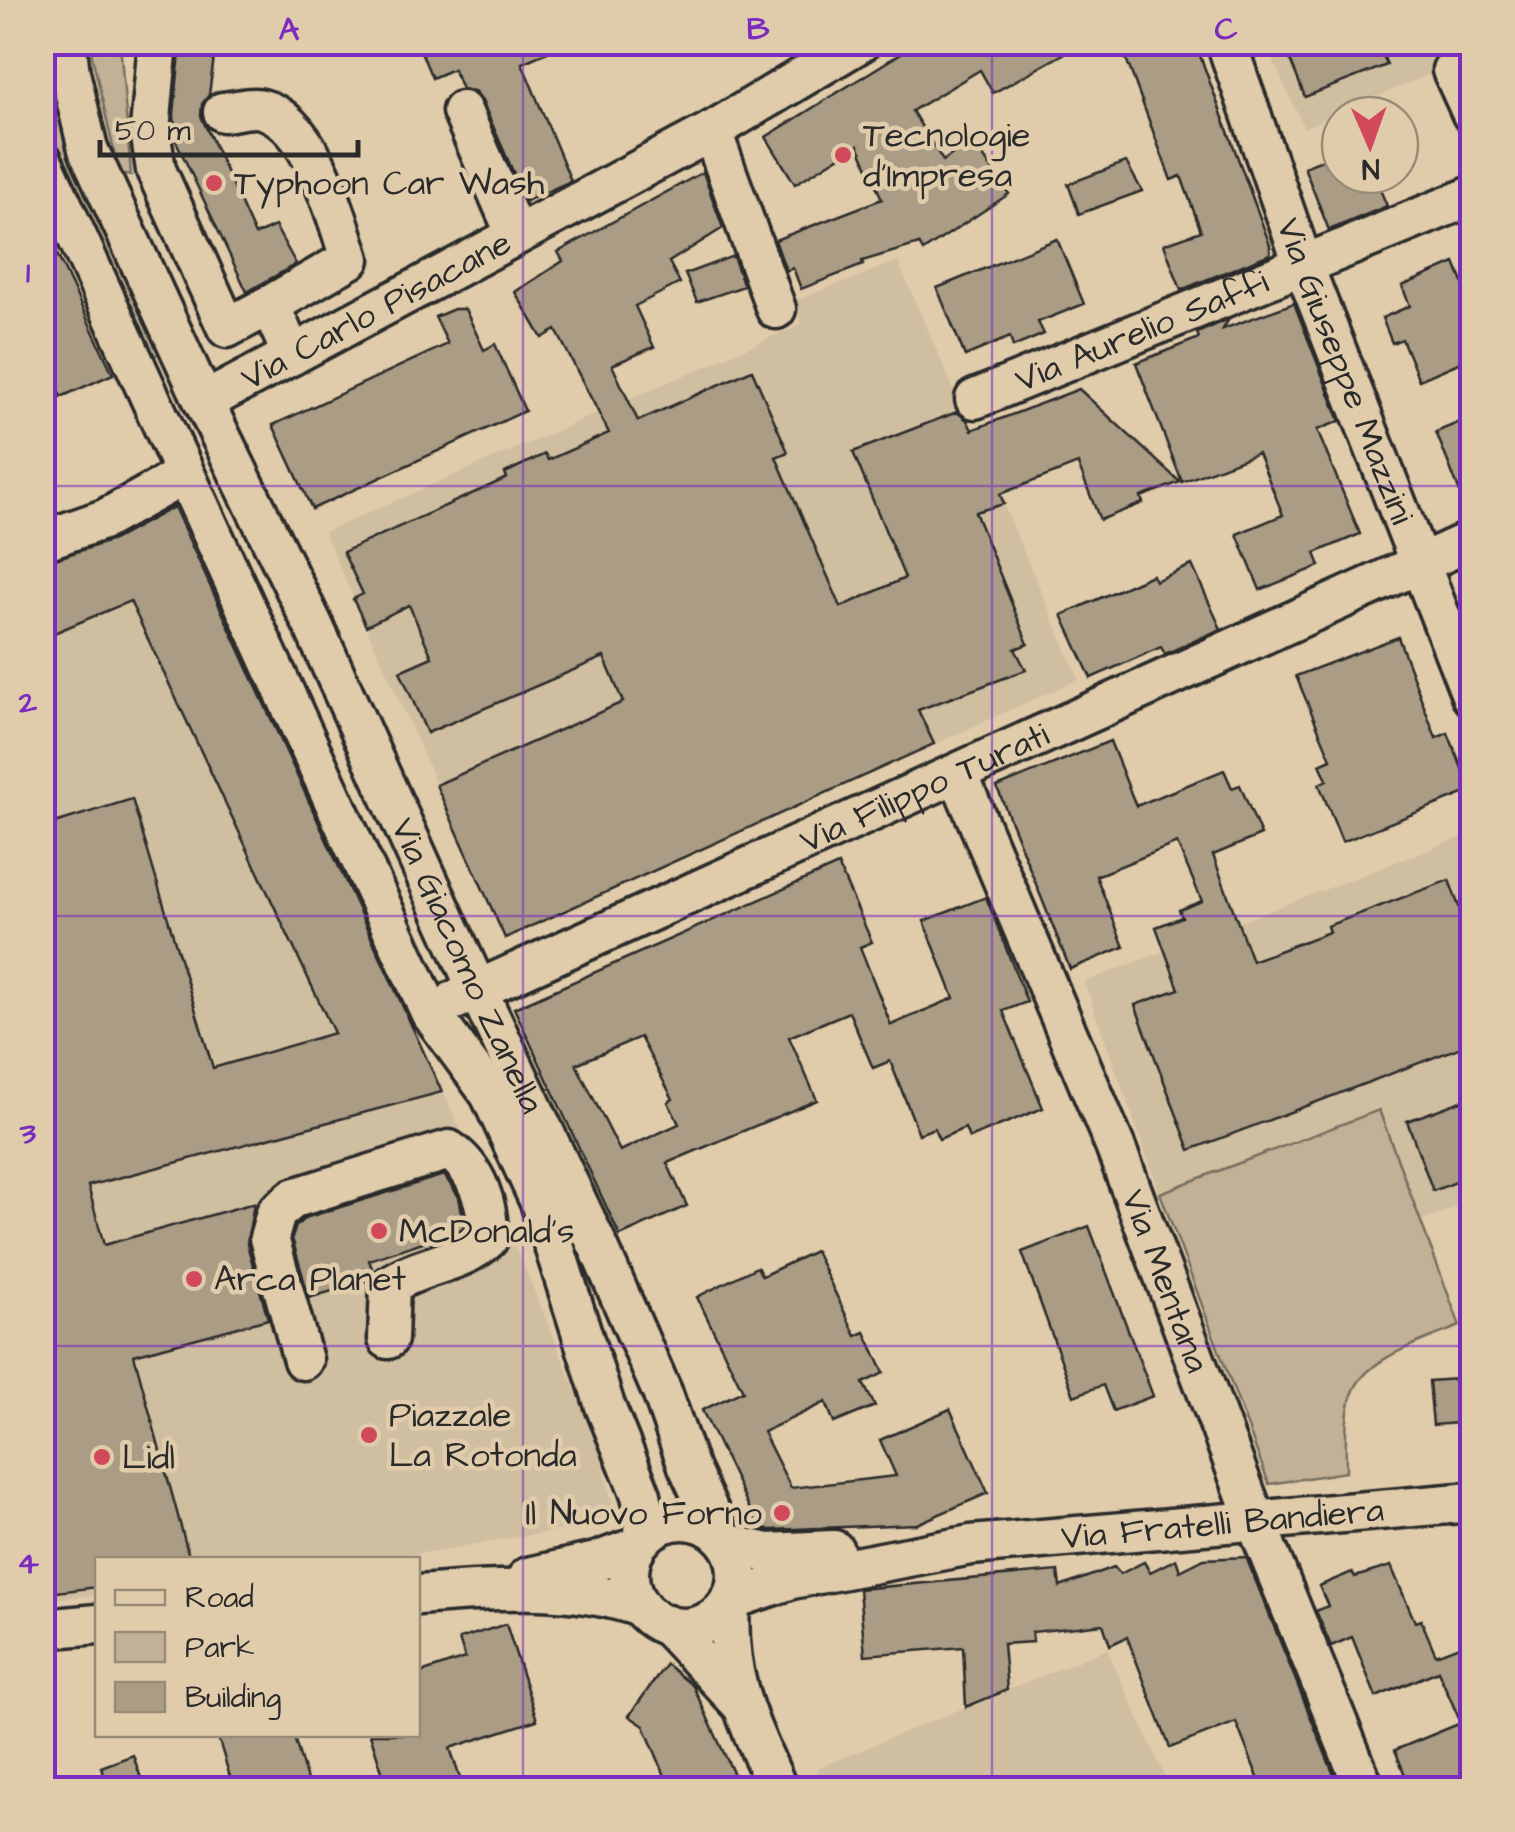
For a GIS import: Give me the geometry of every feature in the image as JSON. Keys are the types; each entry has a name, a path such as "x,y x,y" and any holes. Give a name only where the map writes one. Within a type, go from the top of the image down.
{"street":[{"name":"Via Giacomo Zanella","path":"66,42 88,149 204,402 313,624 477,990 600,1248 662,1392 688,1466 724,1540"},
{"path":"158,42 150,130 156,170 228,328 350,259 328,190 295,129 262,109 224,112"},
{"name":"Via Carlo Pisacane","path":"204,402 712,131 862,42"},
{"name":"Via Giuseppe Mazzini","path":"1226,42 1304,267 1472,697"},
{"path":"1452,70 1472,114"},
{"path":"462,110 516,236"},
{"path":"712,131 776,309"},
{"name":"Via Giacomo Zanella","path":"42,160 430,1012 490,1094 540,1202 606,1406 641,1495 645,1514 640,1542"},
{"name":"Via Aurelio Saffi","path":"975,399 1472,196"},
{"path":"270,305 292,355"},
{"path":"42,541 105,519 184,476"},
{"name":"Via Filippo Turati","path":"430,1012 1472,540"},
{"name":"Via Mentana","path":"958,774 1114,1146 1256,1522 1365,1790"},
{"path":"303,1360 269,1238 276,1214 294,1198 448,1150 461,1158 484,1196 488,1238 466,1255 407,1274 390,1285 388,1339"},
{"name":"Via Fratelli Bandiera","path":"730,1600 792,1578 972,1546 1472,1502"},
{"path":"458,1592 581,1566 640,1542 663,1524 687,1520 704,1525 724,1540 737,1574 730,1600 727,1640 740,1702 778,1790"},
{"name":"Via Fratelli Bandiera","path":"724,1540 768,1553 788,1554 902,1544 972,1546"},
{"path":"640,1542 628,1576 633,1595 740,1702"},
{"path":"420,1595 584,1593 687,1627 706,1622 730,1600"},
{"path":"42,1629 95,1624"}],"shaded area":[{"path":"1265,43 1472,43 1472,56 1381,95 1320,95 1320,121 1304,128"},
{"path":"898,261 1079,679 505,938 324,532 802,324 792,302"},
{"path":"171,501 525,1269 590,1425 616,1521 398,1557 95,1557 95,1595 43,1600 43,556"},
{"path":"1472,833 1472,1201 1421,1221 1379,1111 1160,1193 1084,982"},
{"path":"1107,1649 1171,1789 823,1789 815,1769"}],"green space":[{"path":"42,43 52,43 162,351 148,360 43,115"},
{"path":"89,43 120,43 131,175 119,173"},
{"path":"1379,1110 1460,1326 1383,1360 1359,1382 1348,1414 1346,1472 1269,1484 1160,1193"}],"building":[{"name":"Typhoon Car Wash","path":"181,42 216,42 209,95 202,104 201,116 255,235 275,226 296,264 247,292 176,141 174,114"},
{"path":"417,42 570,42 522,63 571,181 526,201 482,101 475,92 462,89 453,69 432,78"},
{"path":"919,42 1085,42 993,93 980,70 912,111 943,161 972,140 1009,194 923,251 919,244 862,261 863,265 801,289 793,268 786,271 775,240 882,199 858,145 795,184 766,137"},
{"path":"1120,42 1195,42 1270,245 1270,254 1181,290 1164,244 1201,231 1181,176 1171,180"},
{"path":"1283,42 1378,42 1387,65 1305,97"},
{"path":"1320,161 1320,195 1382,195 1387,206 1329,230 1304,167"},
{"path":"1126,162 1142,191 1079,214 1068,184"},
{"path":"703,172 723,228 669,262 680,283 635,306 654,347 612,365 638,421 752,370 788,452 776,457 841,607 905,578 853,452 957,412 972,430 1079,389 1180,482 1141,497 1143,503 1100,520 1078,464 1000,494 1004,504 975,512 1028,644 1015,649 1026,670 918,710 934,744 505,938 436,785 623,702 604,657 427,733 400,671 432,657 409,605 366,626 353,599 363,594 343,552 507,478 505,473 545,454 548,460 609,433 556,330 542,338 515,292 563,261 558,252"},
{"path":"42,222 113,374 61,397 54,380 42,385"},
{"path":"1057,239 1084,304 1038,322 1044,334 1013,347 1010,337 965,356 937,288"},
{"path":"733,256 744,286 697,302 685,274"},
{"path":"1455,263 1472,305 1472,344 1464,348 1468,359 1419,380 1402,339 1392,343 1382,318 1410,306 1402,286"},
{"path":"1294,303 1340,421 1317,430 1360,534 1315,553 1320,566 1260,590 1237,534 1283,515 1258,453 1182,482 1136,363 1199,338 1197,333 1229,319 1223,329"},
{"path":"465,309 484,350 495,344 525,411 312,509 273,425 448,344 435,317"},
{"path":"1472,417 1472,518 1470,518 1436,432"},
{"path":"174,507 442,1092 88,1186 104,1245 254,1203 247,1244 268,1319 134,1355 189,1557 95,1557 95,1587 49,1593 42,1571 42,827 132,799 213,1068 334,1033 130,601 42,638 42,563 113,540"},
{"path":"1192,565 1221,629 1165,654 1161,647 1091,678 1062,615 1152,575 1155,581"},
{"path":"1398,637 1436,738 1448,733 1471,791 1342,842 1319,784 1327,780 1320,764 1331,759 1296,676"},
{"path":"1110,741 1136,806 1224,770 1232,788 1240,785 1261,835 1213,855 1252,961 1329,932 1327,926 1449,880 1472,941 1472,1043 1190,1150 1135,1005 1179,989 1156,927 1182,917 1179,910 1202,901 1177,843 1096,876 1124,947 1070,969 997,787"},
{"path":"838,865 872,942 860,947 891,1025 954,998 924,921 986,897 1027,1002 1003,1011 1043,1108 969,1138 965,1128 939,1139 934,1128 919,1134 890,1061 873,1068 849,1012 789,1037 817,1100 667,1163 687,1206 620,1236 514,1008","holes":["640,1037 673,1099 668,1102 679,1124 620,1151 576,1064"]},
{"path":"1472,1097 1472,1176 1433,1191 1407,1121"},
{"name":"McDonald's","path":"444,1175 459,1197 465,1228 369,1260 373,1271 369,1280 309,1298 292,1238 296,1226 305,1218"},
{"path":"1089,1226 1153,1396 1113,1411 1103,1385 1074,1396 1022,1252"},
{"path":"815,1251 856,1336 865,1332 884,1373 863,1383 875,1406 834,1423 826,1402 763,1432 791,1488 896,1476 880,1440 950,1409 988,1493 917,1524 770,1530 758,1526 702,1410 743,1391 697,1297 757,1267 762,1276"},
{"path":"1472,1378 1472,1422 1433,1425 1429,1381"},
{"path":"1246,1557 1340,1790 1263,1790 1236,1722 1170,1748 1127,1637 1110,1645 1103,1624 1032,1632 1033,1642 1003,1644 1007,1690 966,1707 963,1647 865,1655 859,1589 1058,1571 1060,1587 1114,1567 1120,1574 1144,1562 1150,1572 1176,1559 1180,1571 1204,1559"},
{"path":"1391,1566 1415,1622 1421,1620 1436,1655 1472,1641 1472,1785 1461,1790 1411,1790 1395,1750 1461,1723 1438,1671 1376,1697 1352,1637 1331,1646 1316,1611 1328,1606 1319,1586 1352,1572 1355,1577"},
{"path":"506,1624 537,1720 450,1748 464,1790 388,1790 371,1737 420,1737 420,1673 465,1658 459,1639"},
{"path":"666,1664 693,1686 741,1790 671,1790 644,1726 629,1716"},
{"path":"218,1737 294,1737 310,1790 234,1790"},
{"path":"133,1755 145,1790 109,1790 101,1767"}],"place":[{"name":"Tecnologie d'Impresa","path":"843,155"},
{"name":"Typhoon Car Wash","path":"214,183"},
{"name":"McDonald's","path":"379,1231"},
{"name":"Arca Planet","path":"194,1279"},
{"name":"Piazzale La Rotonda","path":"369,1435"},
{"name":"Lidl","path":"102,1457"},
{"name":"Il Nuovo Forno","path":"782,1513"}]}
